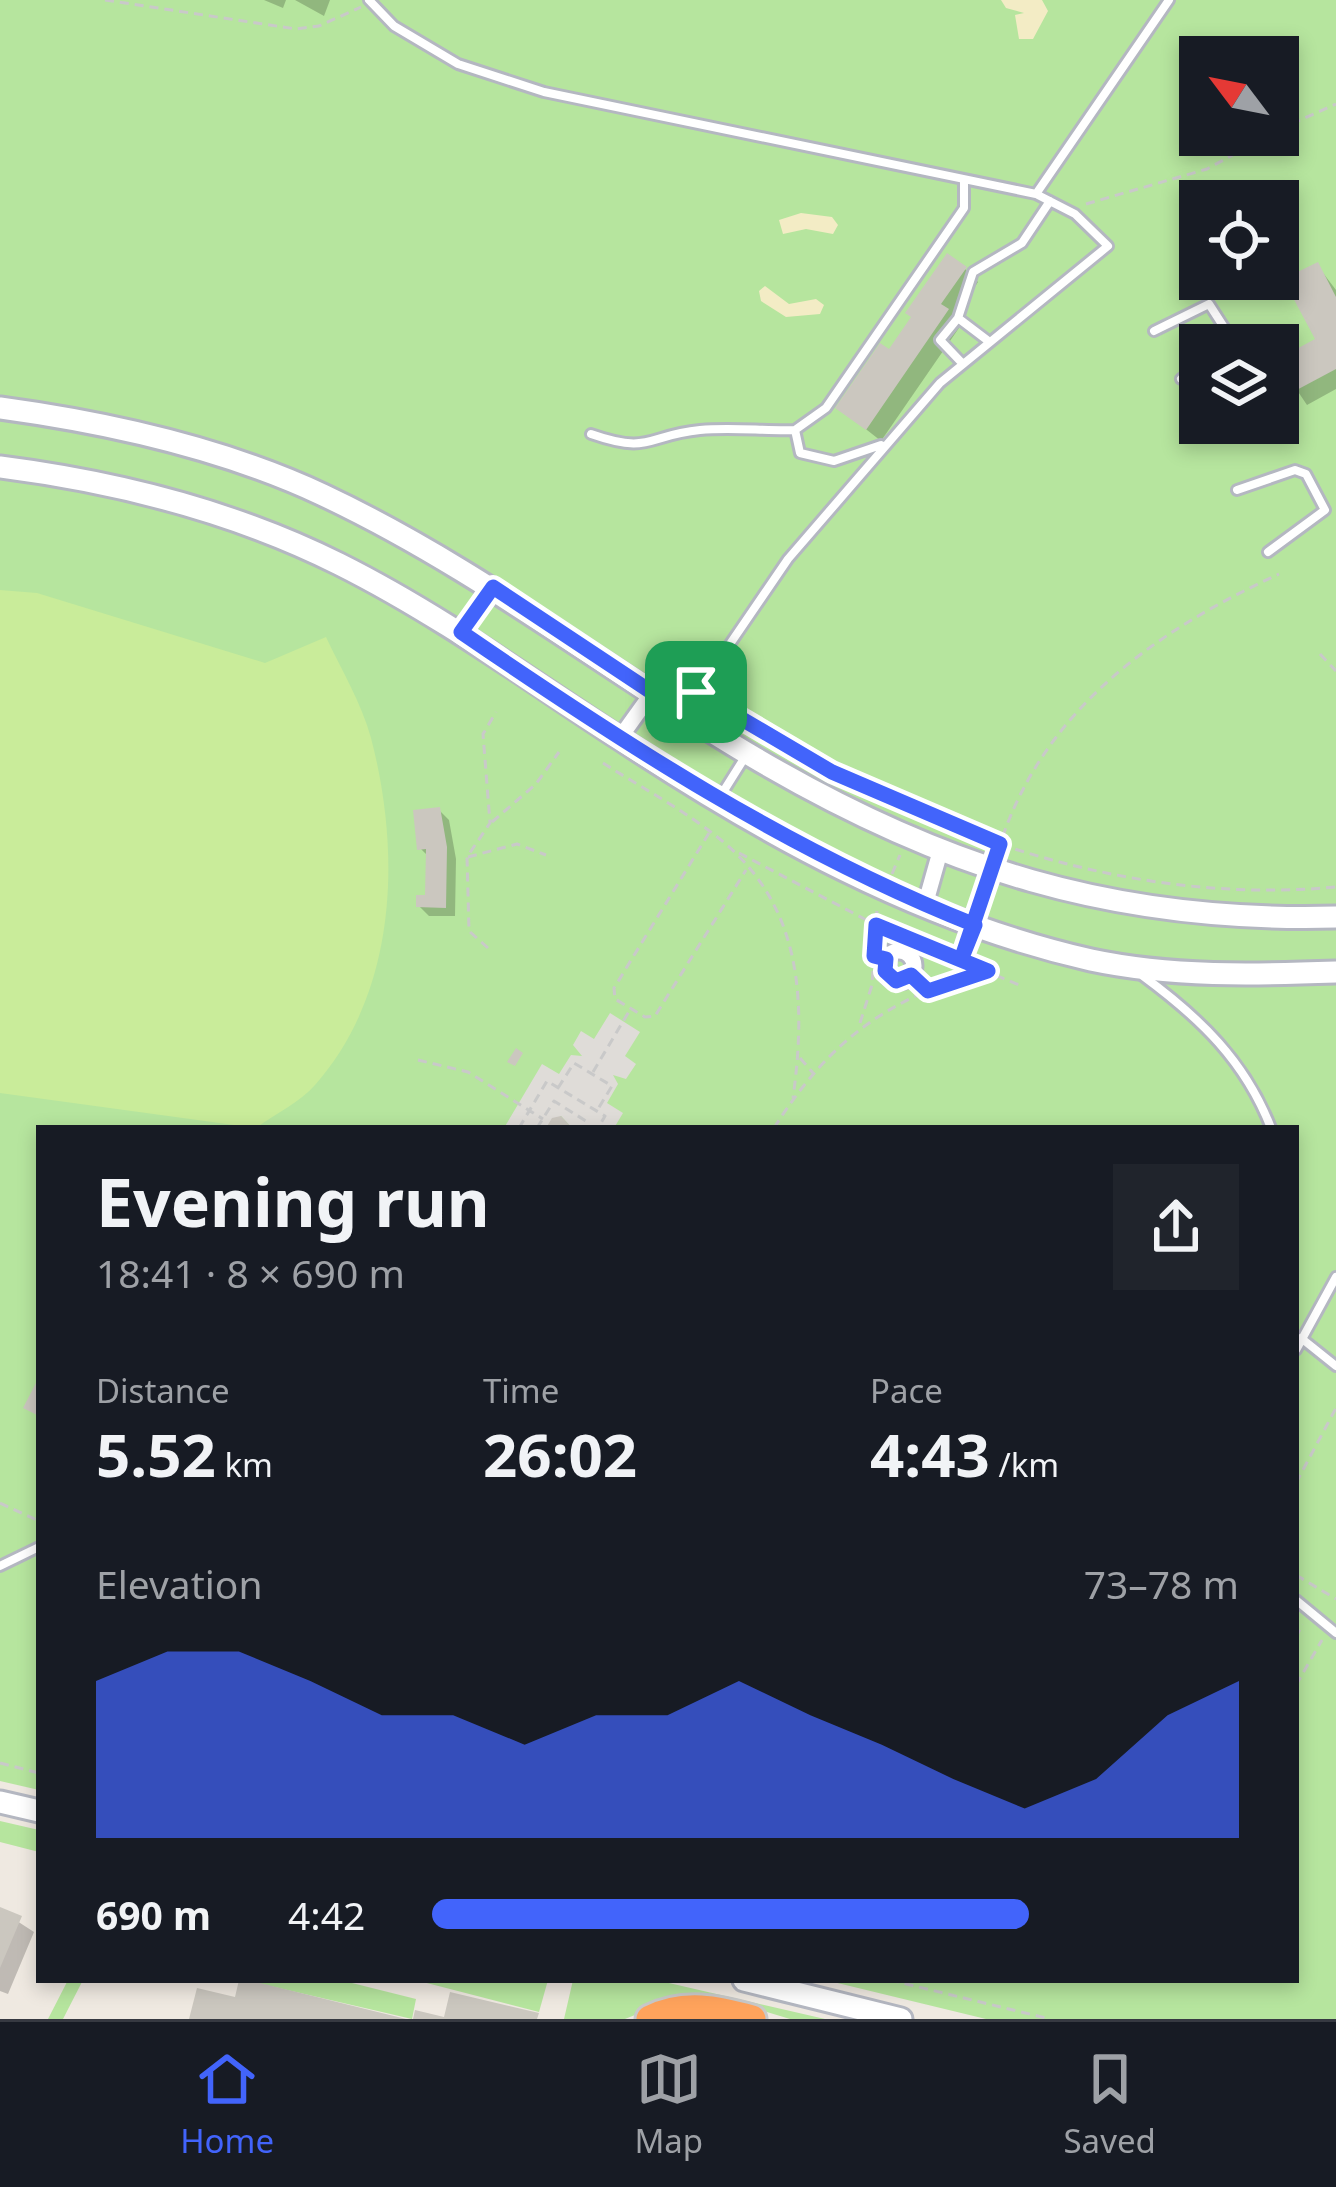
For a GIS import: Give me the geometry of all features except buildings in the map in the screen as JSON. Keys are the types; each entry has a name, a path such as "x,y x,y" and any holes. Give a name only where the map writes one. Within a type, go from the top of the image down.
{"highway":[{"path":"650,2019 705,2007 752,2019"}],"street":[{"path":"0,408 101,424 320,494 493,587 747,754 940,852 1130,907 1238,920 1336,916"},
{"path":"0,466 98,480 262,530 336,562 461,632 717,801 856,876 975,925 1094,960 1248,975 1336,972"},
{"path":"461,632 493,587"},
{"path":"619,739 652,693"},
{"path":"925,905 940,852"},
{"path":"880,958 906,952 914,964 911,975"},
{"path":"0,1802 36,1810"},
{"path":"756,1983 901,2019"}],"lane":[{"path":"1036,194 1169,0"},
{"path":"369,2 394,26 458,64 544,92 1036,194 1066,208 1108,246 987,340 885,444 788,559 683,713"},
{"path":"591,434 626,446 645,446 697,430 795,430 826,408 964,208 964,180"},
{"path":"962,363 940,340 958,317 973,272 1022,243 1050,201"},
{"path":"1154,331 1210,304 1222,324"},
{"path":"958,317 987,340"},
{"path":"795,430 800,453 824,462 885,444"},
{"path":"1238,490 1295,470 1306,474 1324,510 1268,552"},
{"path":"717,801 747,754"},
{"path":"1128,964 1192,1011 1241,1065 1270,1125"},
{"path":"1299,1343 1336,1277"},
{"path":"1301,1338 1336,1366"},
{"path":"0,1566 36,1548"},
{"path":"1299,1602 1336,1633"}],"path":[{"path":"105,0 296,29 319,26 369,2"},
{"path":"1299,121 1336,104"},
{"path":"1066,208 1207,169 1230,156"},
{"path":"961,960 1024,783 1093,692 1173,630 1279,574"},
{"path":"1320,654 1336,671"},
{"path":"696,692 832,772 1049,862 1151,882 1228,889 1336,887"},
{"path":"490,823 483,734 496,712"},
{"path":"488,948 469,932 466,857 490,823 536,784 559,752"},
{"path":"603,763 733,850 781,926 797,969 802,1002 793,1098"},
{"path":"710,831 614,988 615,999 655,1016 747,867"},
{"path":"466,857 517,844 546,855"},
{"path":"889,881 903,846"},
{"path":"733,850 876,925 1019,985"},
{"path":"860,1025 880,958 876,925 881,899"},
{"path":"880,958 928,991"},
{"path":"776,1125 793,1098 860,1025 928,991 988,971"},
{"path":"592,1074 631,1009"},
{"path":"799,1057 814,1075"},
{"path":"418,1060 468,1072 543,1118"},
{"path":"558,1088 574,1063 612,1086 597,1111"},
{"path":"521,1125 547,1081 605,1116 600,1125"},
{"path":"570,1111 577,1100"},
{"path":"539,1125 554,1101 586,1121 583,1125"},
{"path":"1299,1478 1336,1408"},
{"path":"0,1503 36,1520"},
{"path":"1299,1577 1336,1599"},
{"path":"1299,1632 1303,1622"},
{"path":"1299,1680 1324,1637"},
{"path":"0,1763 36,1771"},
{"path":"902,1983 1050,2019"}],"green space":[{"path":"0,0 1336,0 1336,2019 986,2019 837,1983 1299,1983 1299,1125 36,1125 36,1789 0,1781"},
{"path":"0,590 37,593 265,663 326,637 371,738 387,827 385,919 377,964 363,1007 342,1048 315,1085 260,1125 0,1093"},
{"path":"0,1821 36,1829 36,1851 0,1842"},
{"path":"66,1983 81,1983 63,2019 48,2019"},
{"path":"257,1983 352,1983 416,1999 412,2019"},
{"path":"427,1983 547,1983 539,2012"},
{"path":"572,1983 669,1983 825,2019 790,2019 712,1995 682,1996 625,2019 564,2019"}],"sand":[{"path":"1001,0 1042,0 1048,11 1033,39 1019,39 1015,15 1024,13 1006,8"},
{"path":"801,213 832,217 838,225 833,234 806,229 783,234 779,220"},
{"path":"765,286 789,304 816,299 824,305 820,314 786,317 761,301 759,291"}],"shaded area":[{"path":"610,1013 640,1032 625,1056 636,1064 626,1079 613,1075 618,1084 607,1103 623,1113 616,1125 569,1125 561,1116 550,1125 506,1125 542,1064 559,1074 571,1055 582,1056 573,1045 581,1031 594,1039"}],"route":[{"path":"696,692 683,713 493,587 461,632 717,801 883,890 975,925 961,960 988,971 928,991 911,975 896,981 885,971 886,959 874,956 876,925 961,960 975,925 1000,844 832,772 759,734 696,692"}]}
